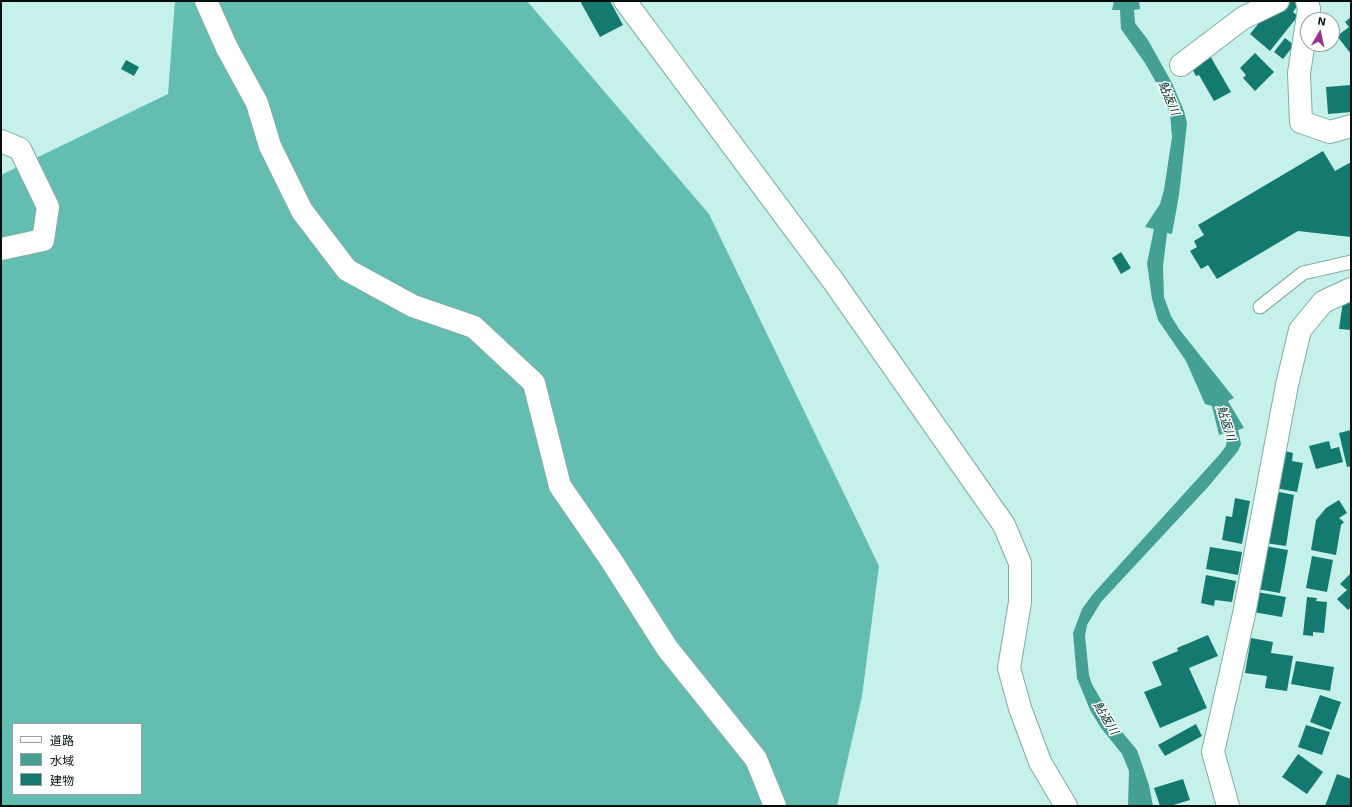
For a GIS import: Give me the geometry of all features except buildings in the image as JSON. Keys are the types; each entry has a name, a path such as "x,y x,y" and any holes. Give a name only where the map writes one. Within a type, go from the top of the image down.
{"street":[{"path":"206,1 227,48 257,103 270,146 302,211 347,270 414,306 474,327 534,383 560,486 611,560 667,648 756,759 775,806"},
{"path":"625,1 834,282 1004,526 1020,563 1020,602 1008,668 1020,708 1040,762 1066,806"},
{"path":"1181,66 1242,18 1278,1"},
{"path":"1307,1 1309,8 1299,73 1301,122 1330,132 1351,126"},
{"path":"1,141 20,149 48,207 43,240 1,249"},
{"path":"1228,806 1213,752 1244,614 1289,377 1300,330 1323,302 1351,288"}],"lane":[{"path":"1260,307 1303,273 1351,262"}],"shaded area":[{"path":"175,1 527,1 709,214 879,566 862,696 837,806 1,806 1,175 168,94"}],"water":[{"name":"鮎返川","path":"1114,1 1139,1 1140,9 1134,10 1135,23 1148,40 1172,83 1184,111 1187,123 1179,195 1172,234 1167,233 1163,266 1164,297 1171,316 1179,329 1234,398 1228,401 1244,428 1238,430 1241,444 1238,451 1208,487 1101,602 1087,625 1085,636 1089,675 1092,684 1113,721 1137,750 1149,785 1153,806 1128,806 1129,771 1122,754 1101,728 1090,710 1077,678 1073,633 1082,609 1093,594 1220,454 1226,446 1227,439 1225,433 1219,435 1212,406 1205,404 1186,361 1158,320 1152,299 1147,263 1154,229 1145,227 1160,204 1164,190 1172,137 1170,114 1161,91 1145,63 1121,29 1120,10 1112,10"}]}
